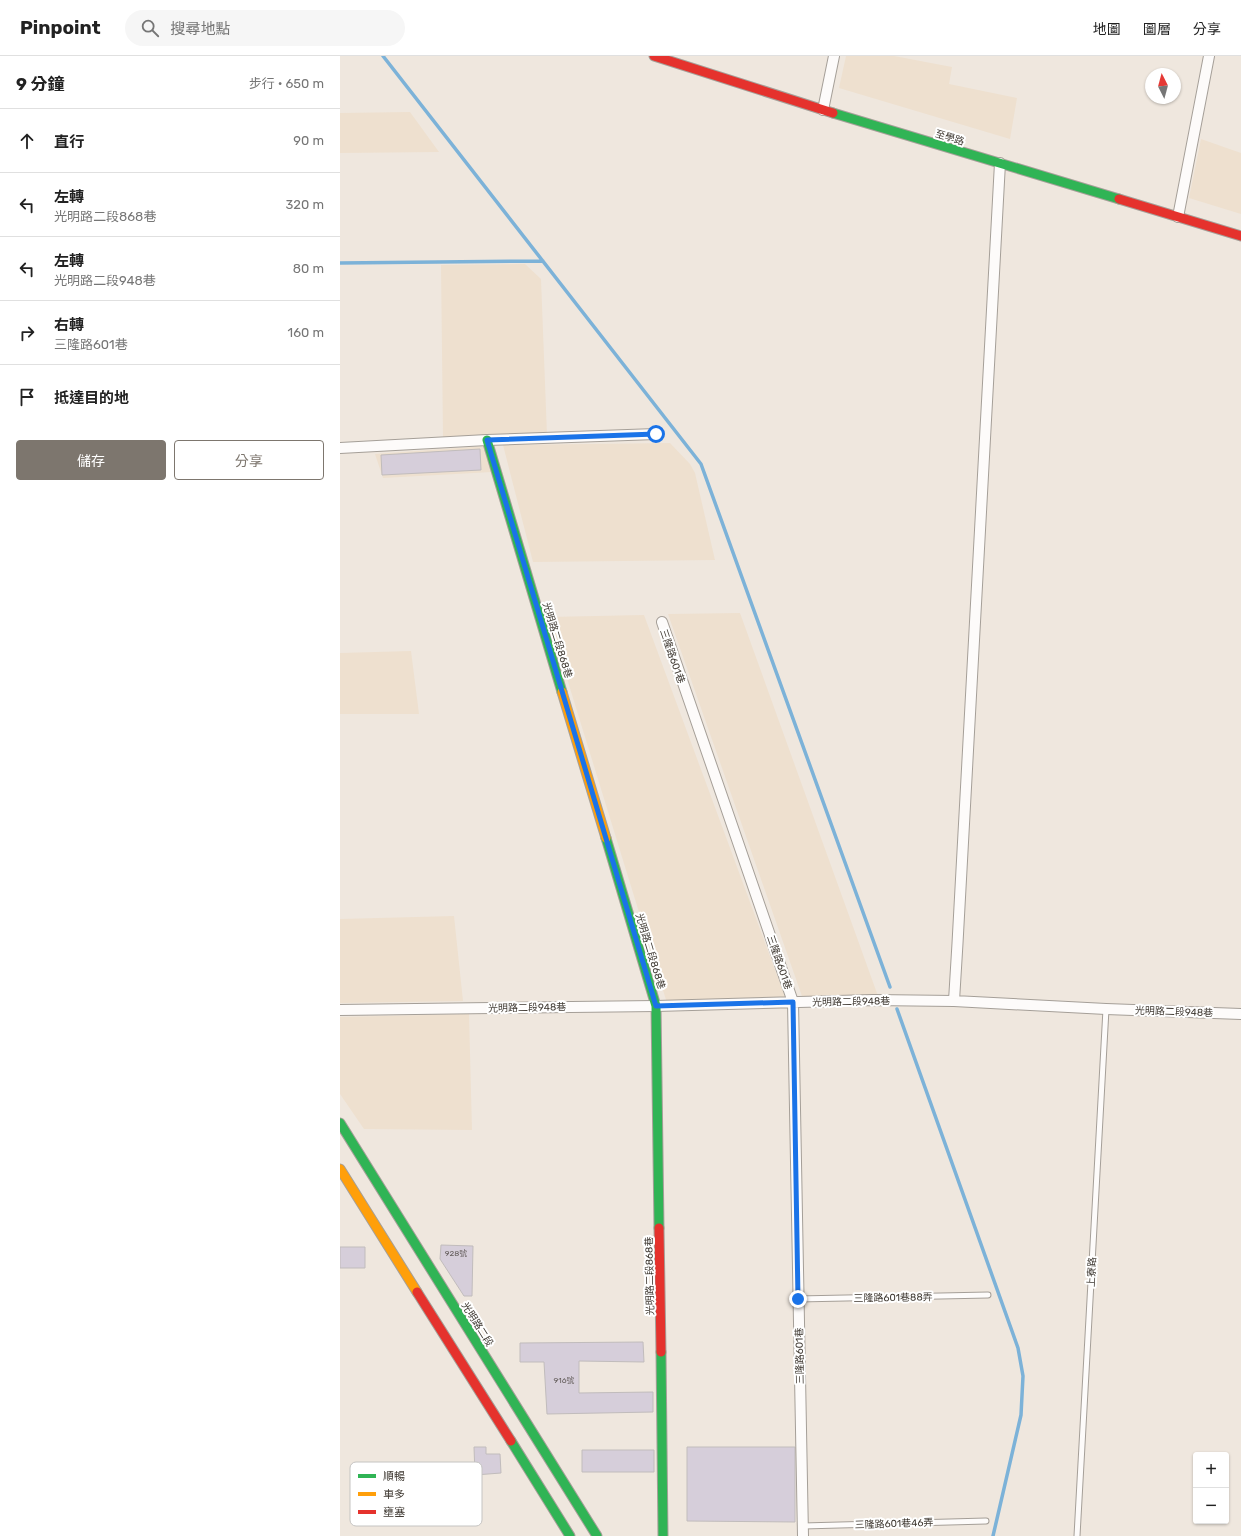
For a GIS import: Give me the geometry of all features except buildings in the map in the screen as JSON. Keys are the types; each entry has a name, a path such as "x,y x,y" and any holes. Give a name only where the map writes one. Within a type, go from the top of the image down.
{"street":[{"name":"至學路","path":"654,56 823,110 1241,236"},
{"path":"823,110 834,56"},
{"path":"1178,217 1209,56"},
{"path":"954,1001 988,431 1000,163"},
{"path":"340,448 487,440 656,434"},
{"name":"光明路二段868巷","path":"487,440 656,1006 663,1536"},
{"name":"三隆路601巷","path":"662,622 793,1002 803,1531"},
{"name":"光明路二段948巷","path":"340,1010 656,1006 873,1000 954,1001 1241,1014"},
{"name":"光明路二段","path":"340,1123 597,1536"},
{"path":"340,1169 570,1536"}],"lane":[{"name":"上寮路","path":"1077,1536 1106,1009"},
{"name":"三隆路601巷88弄","path":"798,1299 988,1295"},
{"name":"三隆路601巷46弄","path":"803,1531 986,1521"}],"shaded area":[{"path":"846,56 894,56 952,67 949,84 1017,98 1010,139 839,88"},
{"path":"410,112 439,152 340,153 340,113"},
{"path":"1201,139 1241,153 1241,214 1189,198"},
{"path":"525,264 541,279 547,435 443,438 441,265"},
{"path":"670,443 690,464 695,473 715,560 533,562 503,445"},
{"path":"486,446 492,472 383,478 375,454"},
{"path":"740,613 878,996 803,999 668,614"},
{"path":"644,615 785,997 667,1003 548,617"},
{"path":"411,651 419,714 340,714 340,653"},
{"path":"454,916 463,1001 340,1003 340,919"},
{"path":"469,1014 472,1130 364,1129 340,1094 340,1017"}],"waterway":[{"path":"383,56 701,464 890,987"},
{"path":"340,263 543,261"},
{"path":"897,1009 1018,1348 1023,1376 1021,1415 993,1536"}],"traffic: fast":[{"path":"833,113 1119,199"},
{"path":"487,440 562,692"},
{"path":"606,838 656,1006 659,1228"},
{"path":"340,1123 597,1536"},
{"path":"661,1352 663,1536"},
{"path":"511,1441 570,1536"}],"traffic: slow":[{"path":"562,692 606,838"},
{"path":"340,1169 417,1292"}],"traffic: jam":[{"path":"654,56 833,113"},
{"path":"1119,199 1241,236"},
{"path":"659,1228 661,1352"},
{"path":"417,1292 511,1441"}],"route":[{"path":"656,434 487,440 656,1006 793,1002 798,1299"}]}
